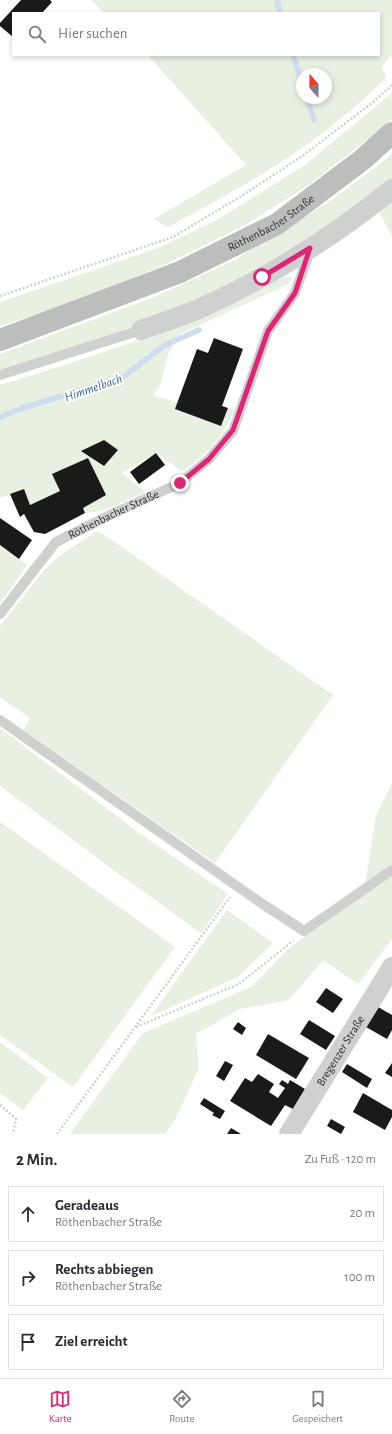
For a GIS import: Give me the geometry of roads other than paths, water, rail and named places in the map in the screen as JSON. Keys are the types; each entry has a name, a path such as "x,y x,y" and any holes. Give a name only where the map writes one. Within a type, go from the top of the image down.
{"main road":[{"name":"Röthenbacher Straße","path":"0,340 180,272 277,224 362,160 392,133"}],"street":[{"path":"141,330 201,308 262,277 310,248 374,204 392,189"},
{"name":"Bregenzer Straße","path":"289,1134 392,968"}],"lane":[{"name":"Röthenbacher Straße","path":"0,614 56,542 114,513 180,483 209,459 233,430 268,331 295,293 310,248"},
{"path":"0,375 141,330"},
{"path":"0,720 238,887 304,931 392,870"}],"waterway":[{"name":"Himmelbach","path":"277,0 280,12"},
{"name":"Himmelbach","path":"293,56 297,68"},
{"name":"Himmelbach","path":"309,104 314,120"},
{"name":"Himmelbach","path":"0,417 23,408 123,377 165,345 199,330"}]}
